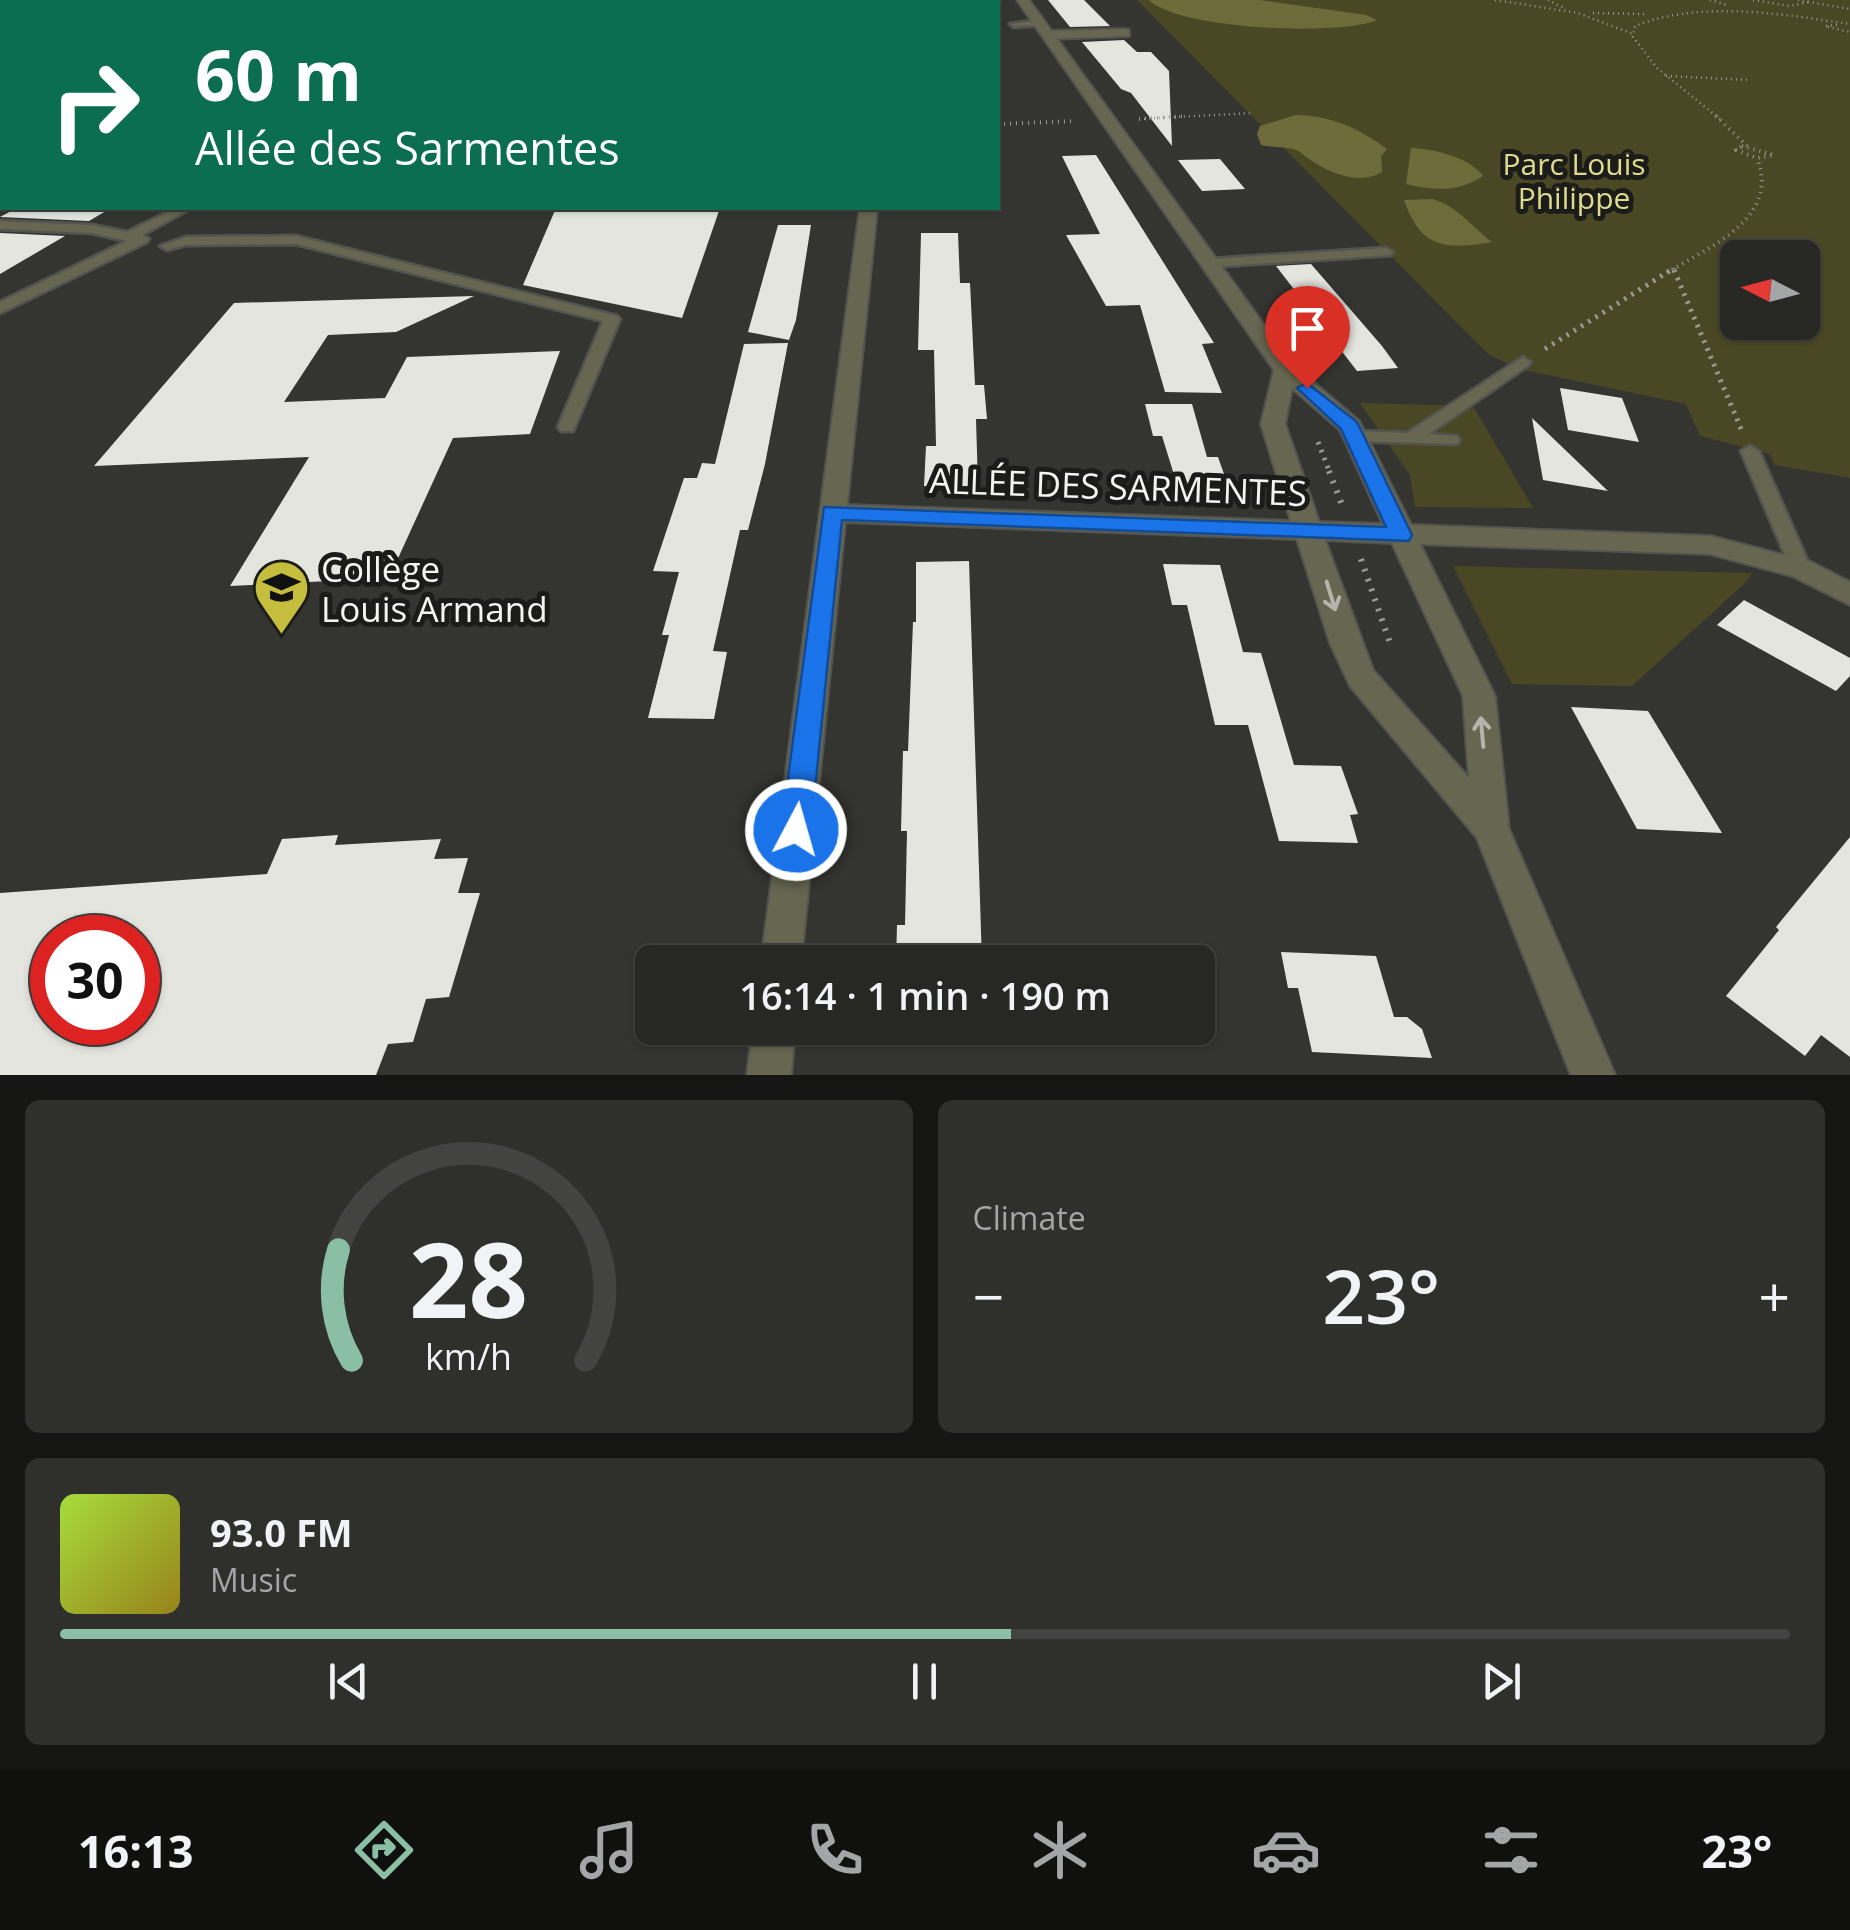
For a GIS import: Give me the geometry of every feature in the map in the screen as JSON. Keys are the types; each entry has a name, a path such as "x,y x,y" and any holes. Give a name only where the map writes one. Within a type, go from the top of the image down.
{"street":[{"path":"1023,0 1285,370 1350,426 1479,696 1492,829 1593,1075"},
{"path":"1044,29 1125,32"},
{"path":"783,945 868,210"},
{"path":"1285,370 1272,424 1345,643 1362,676 1492,829"},
{"name":"ALLÉE DES SARMENTES","path":"832,512 1710,545 1801,570 1850,594"},
{"path":"768,1075 772,1045"}],"lane":[{"path":"1014,24 1044,29"},
{"path":"128,236 181,210"},
{"path":"0,224 92,230 142,240 0,308"},
{"path":"167,246 186,241 296,240 612,319 566,426"},
{"path":"1209,263 1386,252"},
{"path":"1410,438 1522,362"},
{"path":"1355,436 1451,440"},
{"path":"1750,451 1801,570"}],"path":[{"path":"1495,0 1572,11 1652,14"},
{"path":"1548,0 1565,10"},
{"path":"1710,0 1850,28"},
{"path":"1753,0 1793,6 1810,2"},
{"path":"1765,0 1798,0 1850,9"},
{"path":"1632,34 1640,20 1677,8 1743,9"},
{"path":"1572,11 1632,34 1640,50 1665,75 1717,114 1748,146 1774,155 1758,158 1736,150 1748,146"},
{"path":"1836,23 1825,26 1850,28"},
{"path":"1665,75 1750,80"},
{"path":"1000,124 1251,113"},
{"path":"1522,362 1724,240 1752,214 1765,182 1758,158"},
{"path":"1674,268 1674,279 1750,451"}],"green space":[{"name":"Parc Louis Philippe","path":"1137,0 1850,0 1850,478 1775,465 1770,454 1700,436 1686,404 1519,369 1488,354"},
{"path":"1360,403 1473,406 1533,508 1415,507 1410,475"},
{"path":"1453,566 1752,573 1632,686 1512,684"}],"shaded area":[{"path":"1149,0 1259,0 1366,15 1377,20 1297,29 1225,24 1166,10"},
{"path":"1296,115 1333,120 1377,142 1387,149 1381,156 1382,172 1350,177 1327,170 1297,150 1261,145 1257,134 1260,126"},
{"path":"1411,148 1450,155 1483,176 1446,189 1406,184"},
{"path":"1433,199 1457,212 1492,242 1448,245 1427,237 1404,200"}],"building":[{"path":"1048,0 1084,0 1110,26 1070,27"},
{"path":"1124,40 1137,52 1151,52 1169,71 1172,146 1131,93 1121,89 1082,42"},
{"path":"1096,155 1214,343 1202,344 1222,393 1165,392 1140,305 1106,306 1066,235 1100,234 1062,156"},
{"path":"1220,159 1245,189 1202,191 1178,160"},
{"path":"13,210 108,210 89,221 0,217"},
{"path":"555,210 719,210 682,318 523,285"},
{"path":"778,225 811,225 796,320 789,340 748,332"},
{"path":"0,233 65,236 0,274"},
{"path":"921,233 958,233 960,283 970,283 975,385 984,385 987,419 976,419 978,486 924,486 926,446 936,446 934,350 918,350"},
{"path":"1311,264 1398,368 1357,371 1276,266"},
{"path":"474,296 396,332 328,335 284,402 385,398 407,357 560,351 530,434 453,438 389,578 230,586 309,457 94,466 234,303"},
{"path":"788,343 765,464 748,530 740,530 713,651 727,652 714,719 648,718 669,635 662,635 679,572 653,571 684,478 697,478 702,463 715,464 744,344"},
{"path":"1560,388 1622,398 1639,442 1568,430"},
{"path":"1145,404 1192,404 1207,457 1218,457 1231,494 1180,494 1162,436 1153,436"},
{"path":"1532,418 1608,491 1543,480"},
{"path":"969,561 981,945 896,945 897,925 905,925 907,831 901,831 903,751 908,751 916,562"},
{"path":"1163,564 1220,565 1243,652 1261,653 1294,765 1341,766 1358,814 1350,815 1358,843 1279,841 1248,725 1215,725 1187,605 1172,605"},
{"path":"1744,600 1850,658 1850,676 1836,691 1717,625"},
{"path":"1571,707 1648,711 1722,833 1637,829"},
{"path":"338,835 335,845 441,839 434,859 468,858 458,893 480,893 449,997 426,999 413,1042 388,1044 376,1075 0,1075 0,893 267,874 282,839"},
{"path":"1850,837 1850,1057 1821,1035 1805,1056 1726,996 1779,930 1776,927"},
{"path":"1281,952 1376,956 1394,1017 1407,1017 1422,1029 1432,1058 1312,1052 1298,988 1288,988"}],"place":[{"name":"Collège Louis Armand","path":"282,637"}],"route":[{"path":"796,830 832,512 1401,535 1350,426 1307,388"}]}
